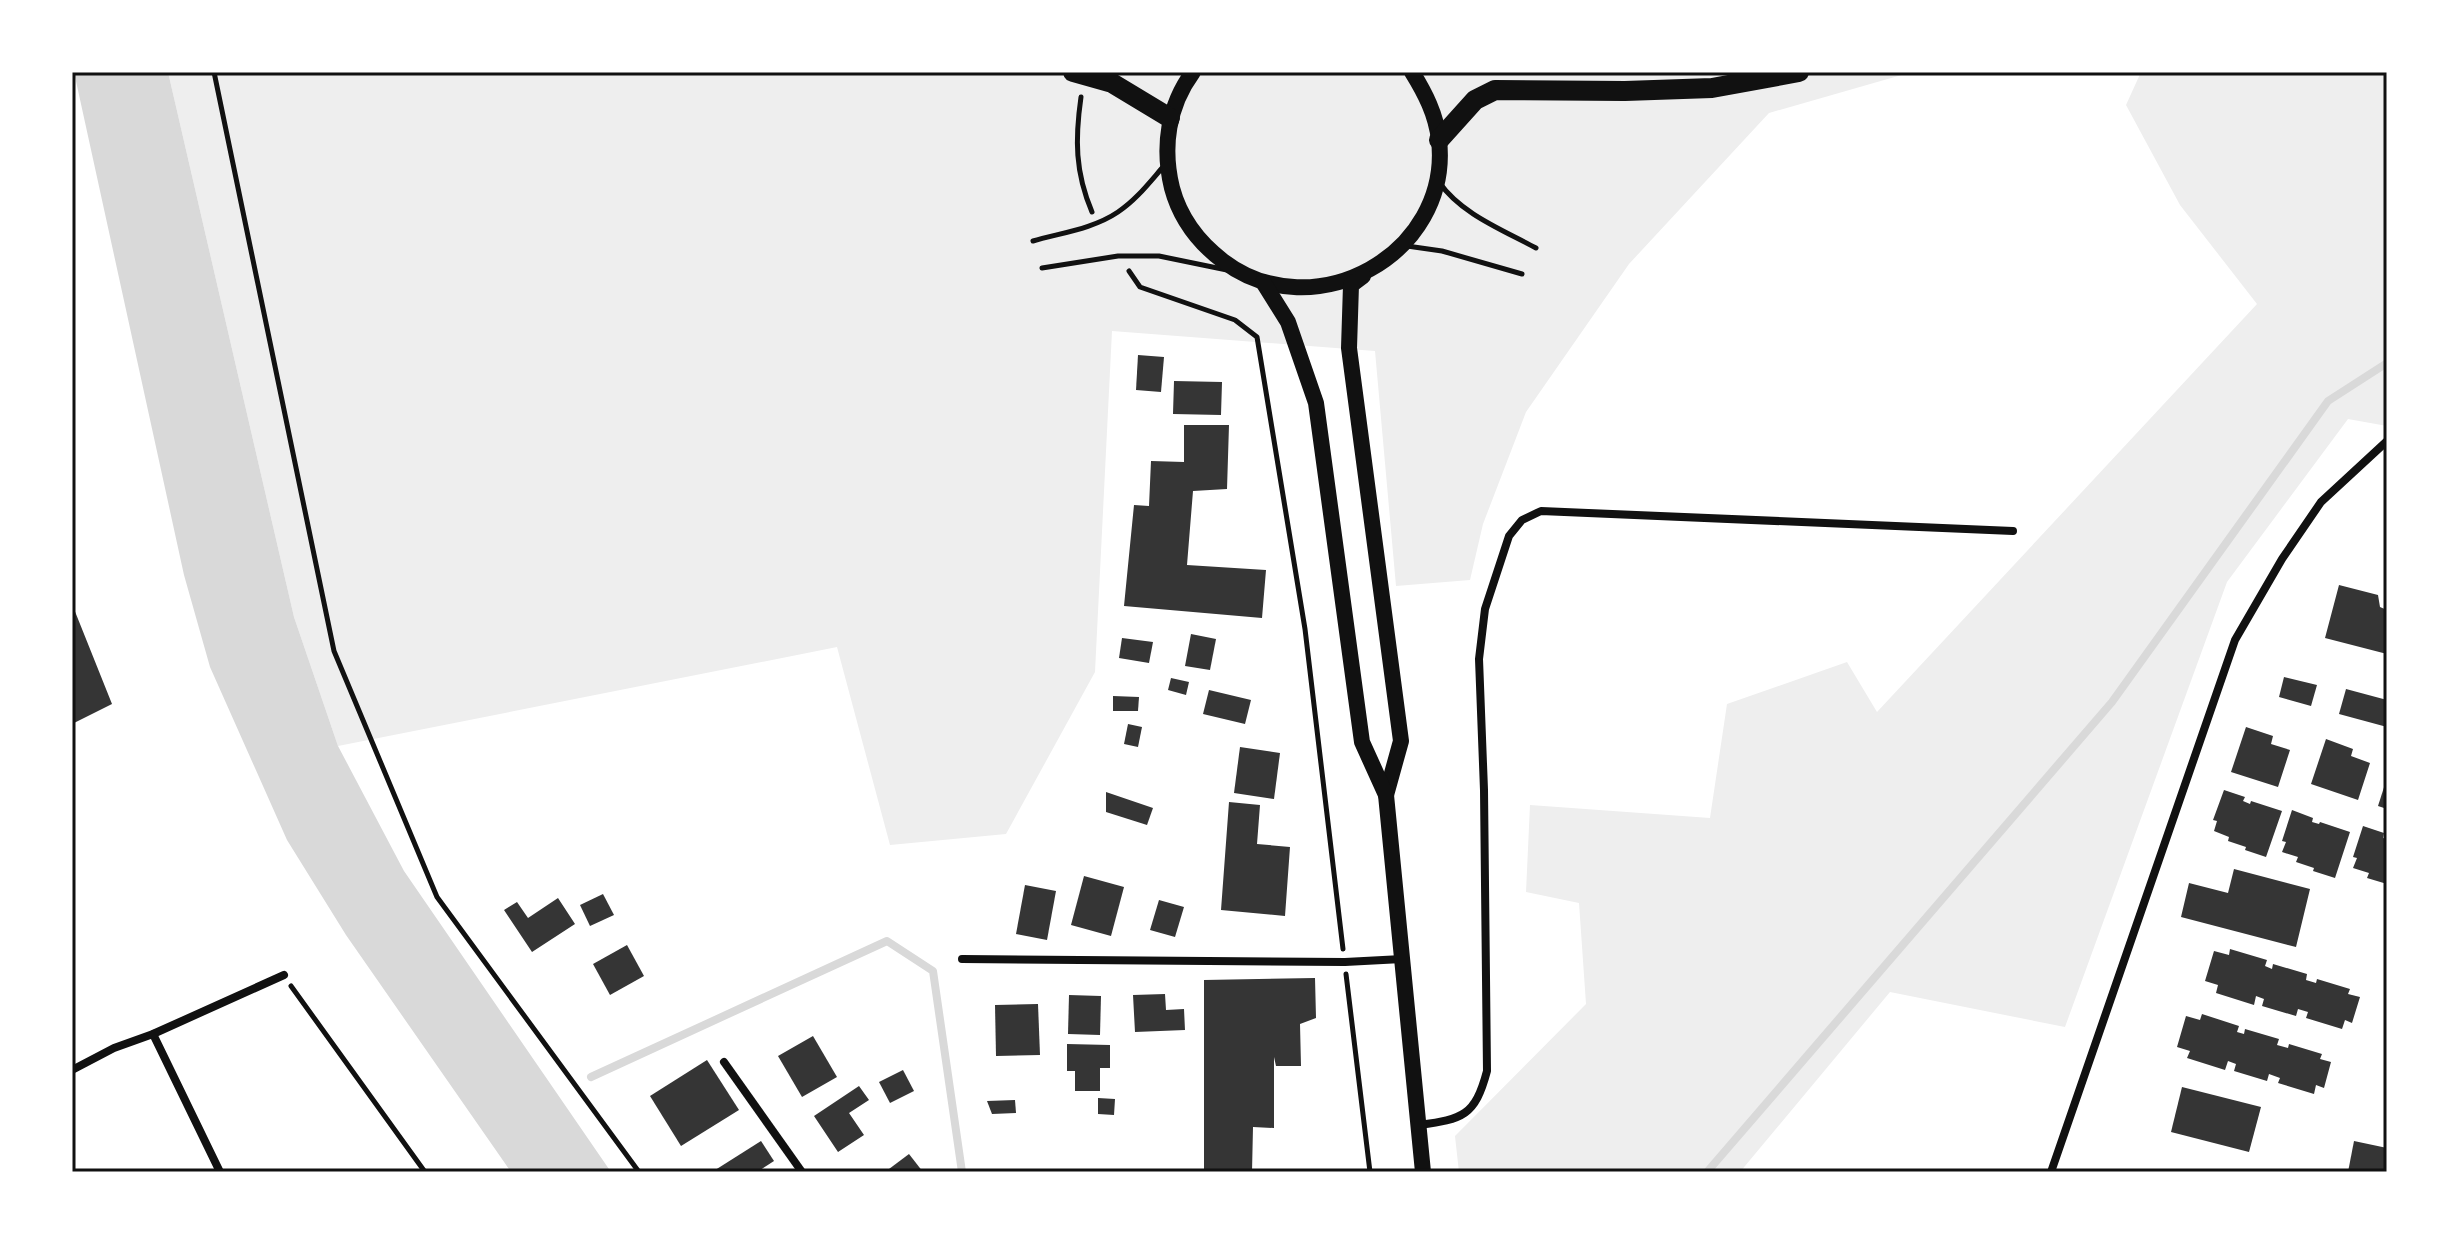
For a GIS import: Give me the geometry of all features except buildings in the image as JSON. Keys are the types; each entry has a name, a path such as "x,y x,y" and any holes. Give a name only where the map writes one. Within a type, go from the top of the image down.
{"highway":[{"path":"1439,140 1475,100 1495,90 1712,88 1799,72"},
{"path":"1078,73 1112,83 1170,118"}],"main road":[{"path":"1193,72 1183,86 1170,118 1166,163 1177,207 1203,245 1239,273 1263,282 1301,288 1338,284 1373,269"},
{"path":"1386,795 1401,741 1349,348 1351,285 1402,245 1424,214 1437,178 1439,140 1429,101 1412,72"},
{"path":"1263,282 1288,322 1316,403 1362,742 1386,795 1423,1172"}],"street":[{"path":"2051,1172 2235,640 2282,559 2321,502 2387,441"},
{"path":"1419,1125 1449,1121 1465,1114 1480,1096 1487,1071 1484,790 1479,659 1485,609 1509,536 1522,520 1541,511 2013,531"},
{"path":"962,959 1345,962 1403,959"},
{"path":"72,1070 114,1048 153,1034 284,975"},
{"path":"153,1034 220,1172"},
{"path":"724,1062 802,1172"}],"lane":[{"path":"1033,241 1097,223 1118,213 1139,195 1166,163"},
{"path":"1437,178 1450,197 1487,222 1536,248"},
{"path":"1402,245 1442,251 1522,274"},
{"path":"1042,268 1118,256 1159,256 1239,273"}],"path":[{"path":"214,72 334,651 437,897 639,1172"},
{"path":"1078,73 1076,131 1080,184 1097,223"},
{"path":"1118,256 1140,287 1235,320 1257,337 1305,629 1370,1172"},
{"path":"284,975 425,1172"}],"shaded area":[{"path":"74,72 168,72 294,617 338,746 404,871 611,1172 511,1172 346,935 287,840 210,667 184,575"},
{"path":"168,72 1912,72 1769,113 1629,264 1526,412 1483,524 1470,580 1396,586 1375,351 1112,331 1095,672 1006,834 890,845 837,647 338,746 294,617"},
{"path":"2141,72 2387,72 2387,426 2348,419 2227,582 2065,1027 1890,992 1740,1172 1459,1172 1455,1136 1586,1004 1579,903 1526,892 1530,805 1710,818 1727,704 1847,662 1877,712 2257,304 2180,205 2126,105"}],"waterway":[{"path":"1707,1172 2112,702 2328,401 2387,363"},
{"path":"591,1077 887,941 933,971 962,1172"}]}
